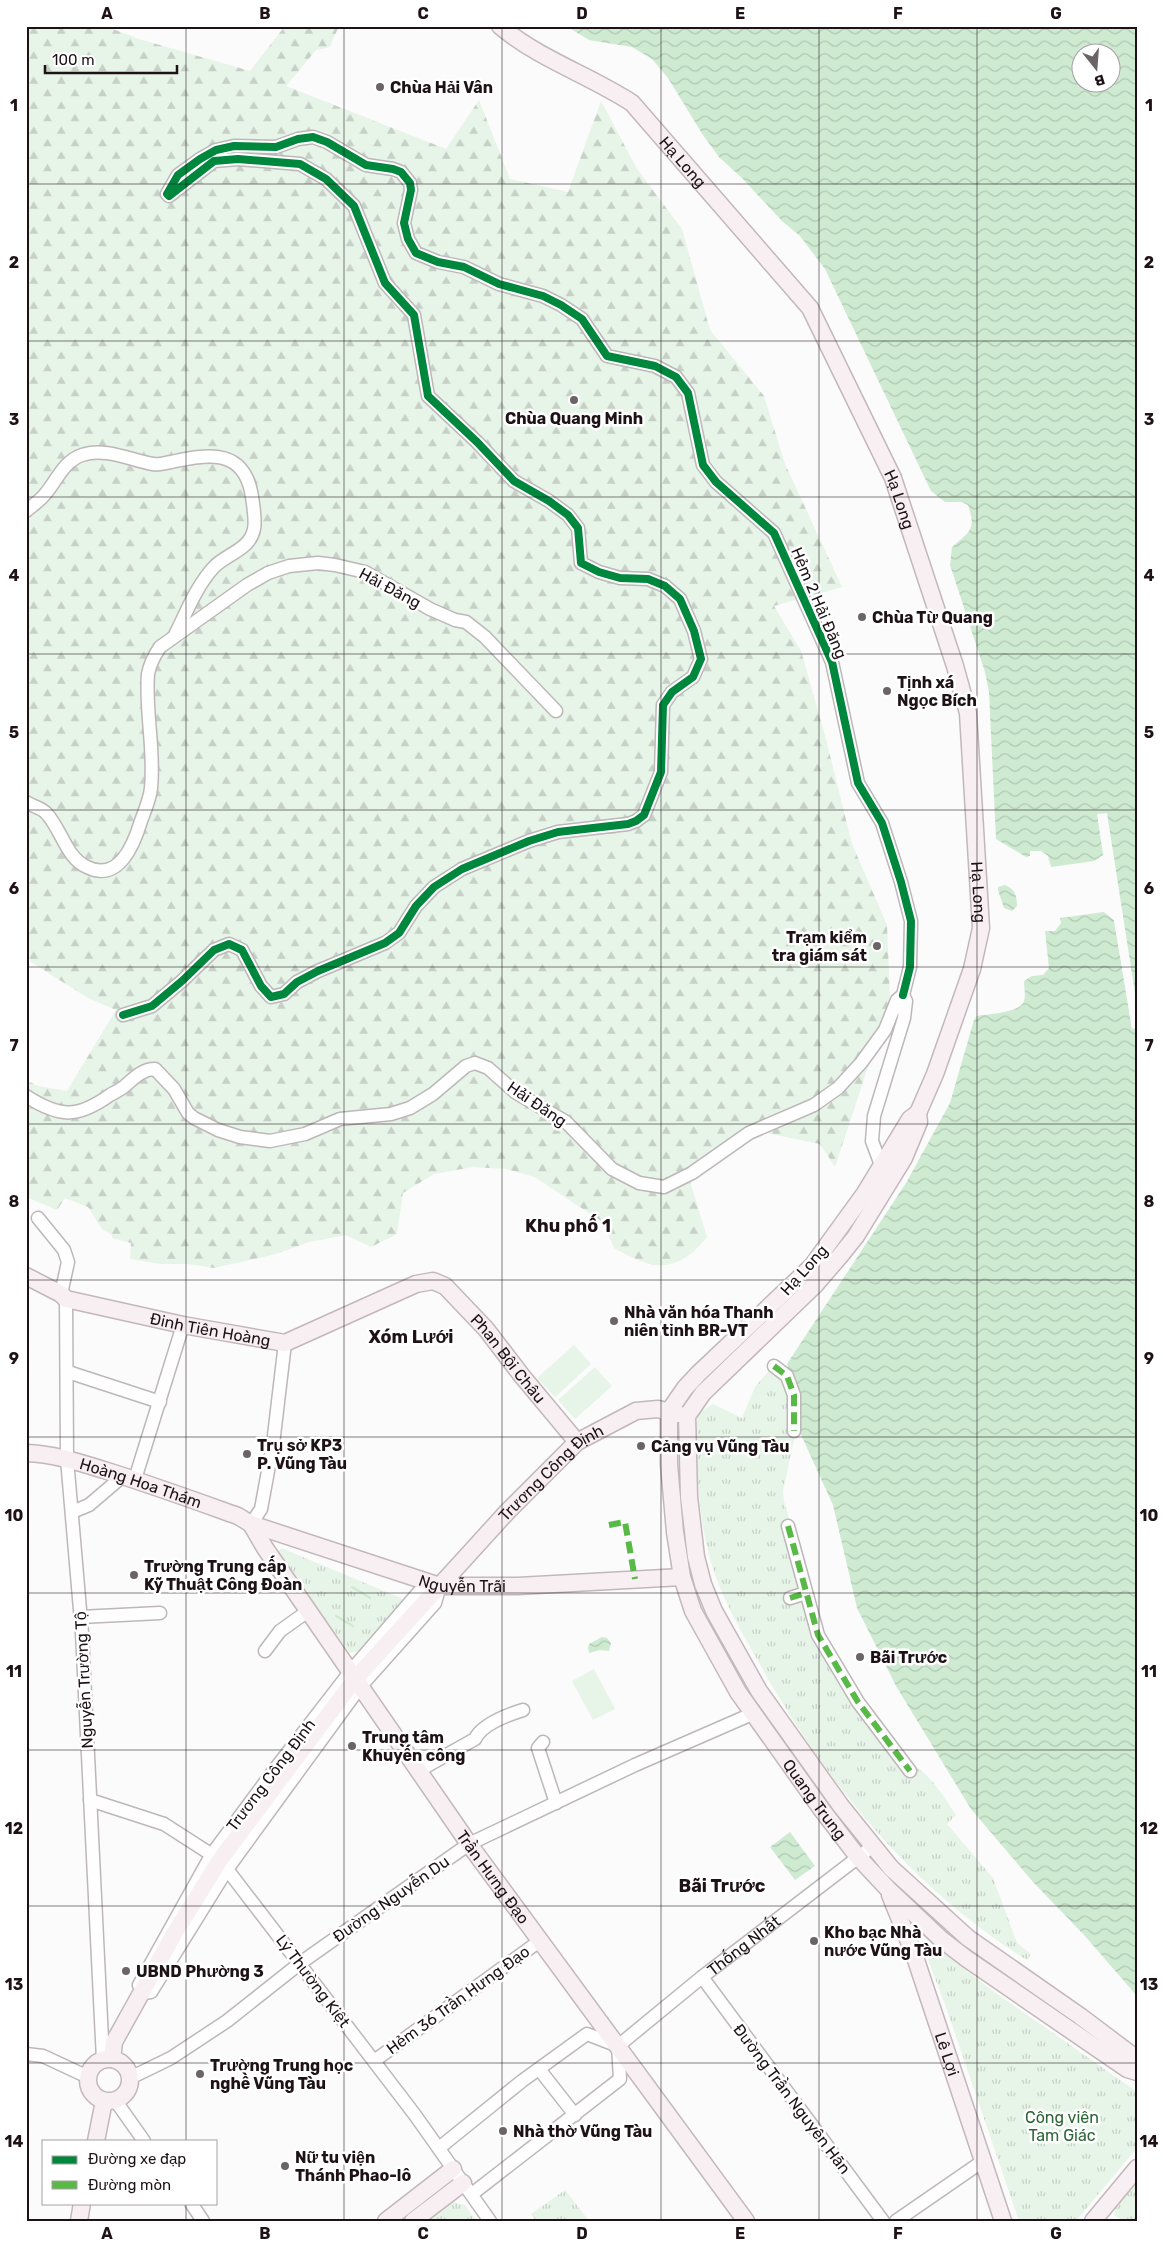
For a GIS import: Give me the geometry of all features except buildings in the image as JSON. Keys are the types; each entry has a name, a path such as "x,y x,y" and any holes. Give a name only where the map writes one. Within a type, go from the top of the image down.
{"main road":[{"name":"Hạ Long","path":"500,26 534,51 608,87 632,103 810,308 892,478 956,666 968,713 981,928 978,948 965,991 935,1074 918,1112 916,1130 904,1158 888,1169 856,1236 698,1374 685,1388 669,1411"},
{"name":"Hạ Long","path":"687,1416 703,1393 818,1270"},
{"name":"Đinh Tiên Hoàng","path":"26,1276 64,1297 184,1325 285,1343 416,1284 433,1281"},
{"name":"Phan Bội Châu","path":"433,1281 445,1286 486,1329 577,1442"},
{"name":"Trương Công Định","path":"107,2060 114,2042 220,1861 355,1679 507,1512 577,1442 636,1412 658,1409 687,1416"},
{"name":"Quang Trung","path":"669,1411 671,1500 682,1578 700,1624 752,1714 858,1857 888,1889 942,1939 967,1959 1119,2063 1137,2072"},
{"name":"Quang Trung","path":"687,1416 687,1443 696,1557 707,1597 720,1624 759,1690 841,1806 891,1868 968,1938 1080,2016 1137,2059"},
{"name":"Hoàng Hoa Thám","path":"26,1453 47,1454 129,1478 238,1516 251,1524"},
{"name":"Nguyễn Trãi","path":"251,1524 440,1586 518,1586 682,1578"},
{"name":"Trần Hưng Đạo","path":"251,1524 265,1548 469,1844 746,2221"},
{"name":"Lê Lợi","path":"888,1889 914,1954 1003,2221"},
{"path":"914,1954 921,1942 942,1939"},
{"path":"96,2140 110,2101 125,2094 128,2090 130,2078 126,2068 107,2060 92,2068 88,2077 92,2092 110,2101"},
{"path":"1093,2221 1137,2168"},
{"path":"386,2221 453,2169"},
{"path":"413,2221 467,2188"},
{"path":"79,2221 82,2204"}],"street":[{"name":"Hẻm 2 Hải Đăng","path":"123,1014 152,1006 182,981 214,950 229,944 242,950 261,986 271,997 284,994 297,982 318,971 368,951 392,938 399,933 416,906 434,886 462,869 529,841 558,832 613,826 636,821 644,815 649,806 661,772 663,705 672,692 694,677 701,659 694,631 680,599 674,592 648,579 620,578 600,572 582,563 578,528 568,515 550,500 514,481 428,396 414,315 385,283 354,206 326,179 300,164 238,159 214,161 169,196 168,191 178,176 200,159 216,150 234,146 276,147 298,139 313,137 327,142 366,165 393,168 401,172 410,184 411,190 404,223 408,239 416,253 438,262 464,267 499,284 543,296 561,305 582,319 607,356 655,366 676,378 688,393 702,465 716,482 774,533 832,662 858,783 882,823 911,921 910,967 903,995"},
{"name":"Hải Đăng","path":"26,511 46,494 67,465 80,455 94,452 126,457 155,465 195,457 213,456 230,460 242,469 252,494 254,529 246,544 215,565 204,580 175,635"},
{"name":"Hải Đăng","path":"26,802 45,812 72,854 85,867 102,871 120,864 125,858 138,831 151,787 152,765 147,712 149,672 152,659 160,647 175,635 268,573 289,566 318,563 365,572 430,609 455,620 466,622 485,637 556,711"},
{"name":"Hải Đăng","path":"26,1096 47,1107 68,1113 83,1112 124,1087 145,1069 155,1069 174,1089 188,1113 194,1118 218,1130 240,1137 270,1142 305,1134 340,1120 391,1114 410,1108 432,1094 466,1066 476,1063 488,1068 515,1092 566,1122 612,1169 639,1183 664,1187 692,1173 749,1133 814,1105 838,1088 861,1063 884,1030 897,1000 903,995"},
{"path":"888,1169 872,1141 874,1116 904,1018 906,1001 903,995"},
{"name":"Nguyễn Trường Tộ","path":"38,1218 64,1250 68,1262 64,1297 68,1372 67,1459 80,1617 107,2060"},
{"path":"72,1512 89,1506 129,1478 160,1402 184,1325"},
{"path":"251,1524 261,1509 273,1444 285,1343"},
{"path":"774,1366 787,1376 794,1395 794,1431"},
{"path":"68,1372 160,1402"},
{"path":"788,1526 818,1635 858,1702 910,1771"},
{"path":"790,1598 806,1593"},
{"path":"264,1652 280,1631 308,1611"},
{"path":"80,1617 160,1613"},
{"path":"418,1772 475,1739 479,1732 492,1724 523,1710"},
{"name":"Đường Nguyễn Du","path":"130,2078 152,2069 171,2058 219,2026 299,1964 469,1844 634,1765 752,1714"},
{"path":"543,1742 538,1748 556,1802"},
{"name":"Lý Thường Kiệt","path":"90,1800 164,1824 220,1861 374,2060 490,2221"},
{"name":"Thống Nhất","path":"618,2046 702,1977 873,1846"},
{"name":"Hẻm 36 Trần Hưng Đạo","path":"374,2060 541,1940"},
{"name":"Đường Trần Nguyên Hãn","path":"702,1977 883,2221"},
{"path":"439,2148 539,2069 587,2034 618,2046 620,2079 575,2114 467,2188"},
{"path":"26,2054 43,2056 88,2077"},
{"path":"539,2069 575,2114"},
{"path":"110,2101 143,2140"},
{"path":"896,2221 983,2161"},
{"path":"191,2204 204,2221"}],"green space":[{"path":"26,26 105,26 139,39 250,71 285,26 339,26 330,47 316,50 286,86 446,149 479,100 510,179 568,192 601,101 637,169 682,229 710,330 764,396 785,464 842,587 774,606 801,651 826,739 852,844 887,925 890,1000 835,1167 820,1144 747,1129 687,1172 707,1237 685,1258 665,1265 647,1263 615,1249 601,1221 535,1177 506,1169 473,1167 434,1174 403,1193 397,1234 371,1247 346,1235 309,1242 276,1254 214,1268 188,1264 161,1264 130,1259 131,1243 112,1238 112,1235 102,1229 88,1207 65,1198 57,1210 26,1197 26,1080 38,1086 67,1091 116,1010 88,998 31,962 26,952"},
{"path":"574,1345 591,1364 555,1397 537,1378"},
{"path":"773,1366 783,1374 797,1426 783,1491 784,1501 819,1622 864,1704 914,1767 932,1781 956,1815 947,1824 993,1878 1017,1943 1031,1954 1027,1960 945,1900 908,1865 874,1828 812,1748 784,1705 738,1625 720,1588 711,1562 703,1528 696,1424 699,1412 713,1404 742,1418 755,1387"},
{"path":"595,1367 612,1386 575,1419 558,1400"},
{"path":"281,1548 401,1598 405,1605 361,1650 350,1653 277,1553"},
{"path":"594,1669 615,1709 593,1720 572,1681"},
{"name":"Công viên Tam Giác","path":"929,1947 945,1954 989,1988 1137,2092 1137,2148 1076,2221 1019,2221 946,2007 924,1949"},
{"path":"1137,2181 1137,2221 1123,2221 1114,2215 1116,2203"},
{"path":"565,2190 589,2221 536,2221 531,2214"},
{"path":"444,2200 465,2205 476,2221 416,2221"}],"water":[{"path":"566,26 1137,26 1137,1006 1107,813 1097,814 1103,855 1094,861 1051,867 1048,856 1041,851 1030,851 1030,856 1026,857 996,839 989,692 985,672 950,565 952,547 970,530 972,520 968,505 961,502 945,502 931,491 825,269 800,236 782,221 742,178 719,157 703,135 668,78 652,59 632,47 589,40"},
{"path":"1005,885 1016,896 1017,906 1012,911 1004,908 998,890 998,887"},
{"path":"1104,912 1114,920 1132,1028 1137,1028 1137,1996 1085,1936 1033,1882 971,1809 896,1686 857,1608 833,1505 797,1426 799,1400 787,1364 906,1183 950,1103 974,1020 977,1016 996,1014 1022,1005 1025,996 1024,981 1032,976 1043,975 1049,968 1045,931 1055,931 1061,923 1060,918"},
{"path":"602,1637 607,1638 611,1643 609,1651 600,1650 589,1653 589,1644"},
{"path":"790,1832 815,1866 795,1880 770,1847"}],"pier":[{"path":"1107,911 1116,919 1134,1026 1137,1025 1137,1028 1132,1029 1114,920 1104,912"}],"waterway":[{"path":"352,1587 370,1598"},
{"path":"336,1616 353,1626"}],"marked path":[{"path":"774,1366 787,1376 794,1395 794,1431"},
{"path":"609,1525 625,1522 635,1579"},
{"path":"788,1526 818,1635 858,1702 910,1771"},
{"path":"790,1598 806,1593"}],"cycle path":[{"path":"123,1015 152,1006 182,981 214,950 229,944 242,950 261,986 271,997 284,994 297,982 318,971 385,943 399,933 416,906 434,887 462,869 529,841 558,832 628,824 636,821 644,815 661,772 663,705 672,692 693,677 701,659 694,631 680,599 665,586 648,579 620,578 599,572 581,563 578,528 568,515 549,501 514,481 477,442 428,396 414,315 385,283 354,206 326,179 300,164 238,159 214,161 169,196 167,194 178,175 216,150 234,146 276,147 298,139 313,137 327,142 366,165 401,172 410,183 411,190 404,223 408,239 416,253 438,262 464,267 499,284 543,296 561,305 582,319 607,356 655,366 676,377 688,393 703,465 716,482 774,533 832,662 858,783 882,823 911,921 910,967 903,995"}],"place":[{"name":"Chùa Hải Vân","path":"380,87"},
{"name":"Chùa Quang Minh","path":"574,400"},
{"name":"Chùa Từ Quang","path":"862,617"},
{"name":"Tịnh xá Ngọc Bích","path":"887,691"},
{"name":"Trạm kiểm tra giám sát","path":"877,946"},
{"name":"Nhà văn hóa Thanh niên tỉnh BR-VT","path":"614,1321"},
{"name":"Cảng vụ Vũng Tàu","path":"641,1446"},
{"name":"Trụ sở KP3 P. Vũng Tàu","path":"247,1454"},
{"name":"Trường Trung cấp Kỹ Thuật Công Đoàn","path":"134,1575"},
{"name":"Bãi Trước","path":"860,1657"},
{"name":"Trung tâm Khuyến công","path":"352,1746"},
{"name":"Kho bạc Nhà nước Vũng Tàu","path":"814,1941"},
{"name":"UBND Phường 3","path":"126,1971"},
{"name":"Trường Trung học nghề Vũng Tàu","path":"200,2074"},
{"name":"Nhà thờ Vũng Tàu","path":"503,2131"},
{"name":"Nữ tu viện Thánh Phao-lô","path":"285,2166"}],"district":[{"name":"Khu phố 1","path":"568,1226"},
{"name":"Xóm Lưới","path":"411,1337"},
{"name":"Bãi Trước","path":"722,1886"}]}
